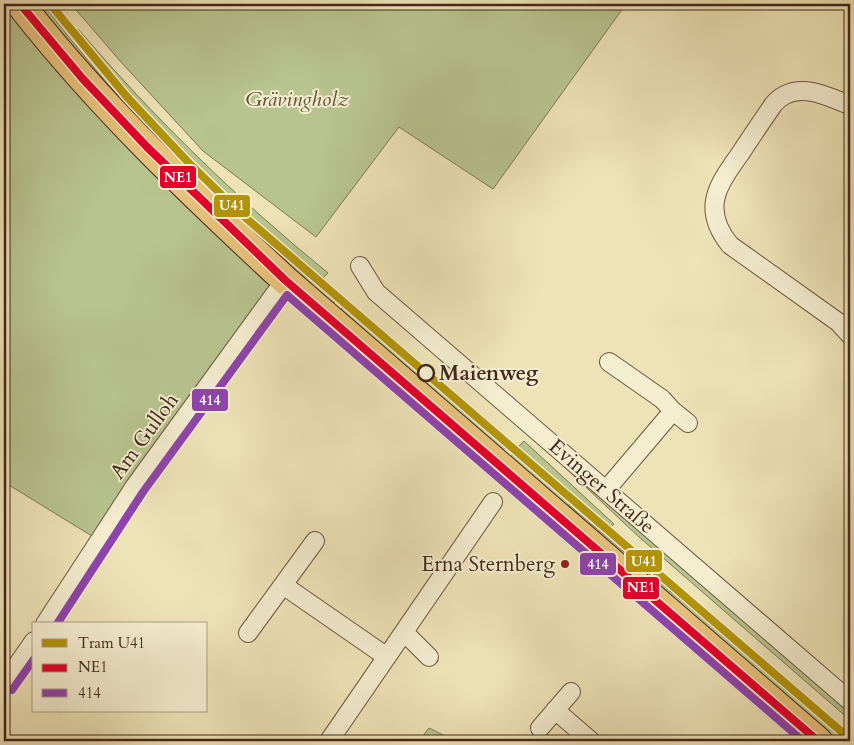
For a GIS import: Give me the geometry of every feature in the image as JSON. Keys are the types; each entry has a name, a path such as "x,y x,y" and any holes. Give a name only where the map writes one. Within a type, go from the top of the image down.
{"main road":[{"path":"20,4 86,82 148,150 207,208 285,280 818,741"}],"street":[{"path":"850,105 813,92 797,90 784,95 773,105 721,181 715,199 715,217 720,233 730,245 838,322 850,335"},
{"name":"Evinger Straße","path":"360,266 376,292 850,701"},
{"name":"Am Gulloh","path":"46,622 135,486 285,280"},
{"path":"609,362 662,399 688,423"},
{"path":"606,490 673,411"},
{"path":"329,741 493,502"},
{"path":"248,633 315,542"},
{"path":"283,585 387,657"},
{"path":"404,632 430,657"},
{"path":"4,684 32,644"},
{"path":"540,728 571,692"},
{"path":"555,710 591,741"}],"green space":[{"path":"4,4 20,4 285,280 100,541 4,482"},
{"path":"38,4 43,4 103,78 167,149 253,231 307,278 336,300 332,305 216,204 59,36"},
{"name":"Grävingholz","path":"71,4 626,4 493,189 399,127 316,237 203,151 121,62"},
{"path":"78,29 136,94 197,157 261,216 328,273 322,279 249,215 179,148 101,61 76,31"},
{"path":"343,307 506,447 502,451 339,311"},
{"path":"524,441 614,524 611,527 518,447"},
{"path":"541,442 850,711 850,720 639,537 539,443"},
{"path":"513,454 570,503 569,505 846,741 836,741 510,458"},
{"path":"429,728 455,741 419,741"}],"tram line":[{"name":"U41","path":"50,4 127,97 187,161 239,212 850,739"}],"transit line":[{"name":"NE1","path":"20,4 82,78 147,147 285,280 818,741"},
{"name":"414","path":"58,622 143,492 287,295 803,741"},
{"name":"414","path":"12,690 32,662"}],"place":[{"name":"Maienweg","path":"426,373"},
{"name":"Erna Sternberg","path":"565,564"}]}
